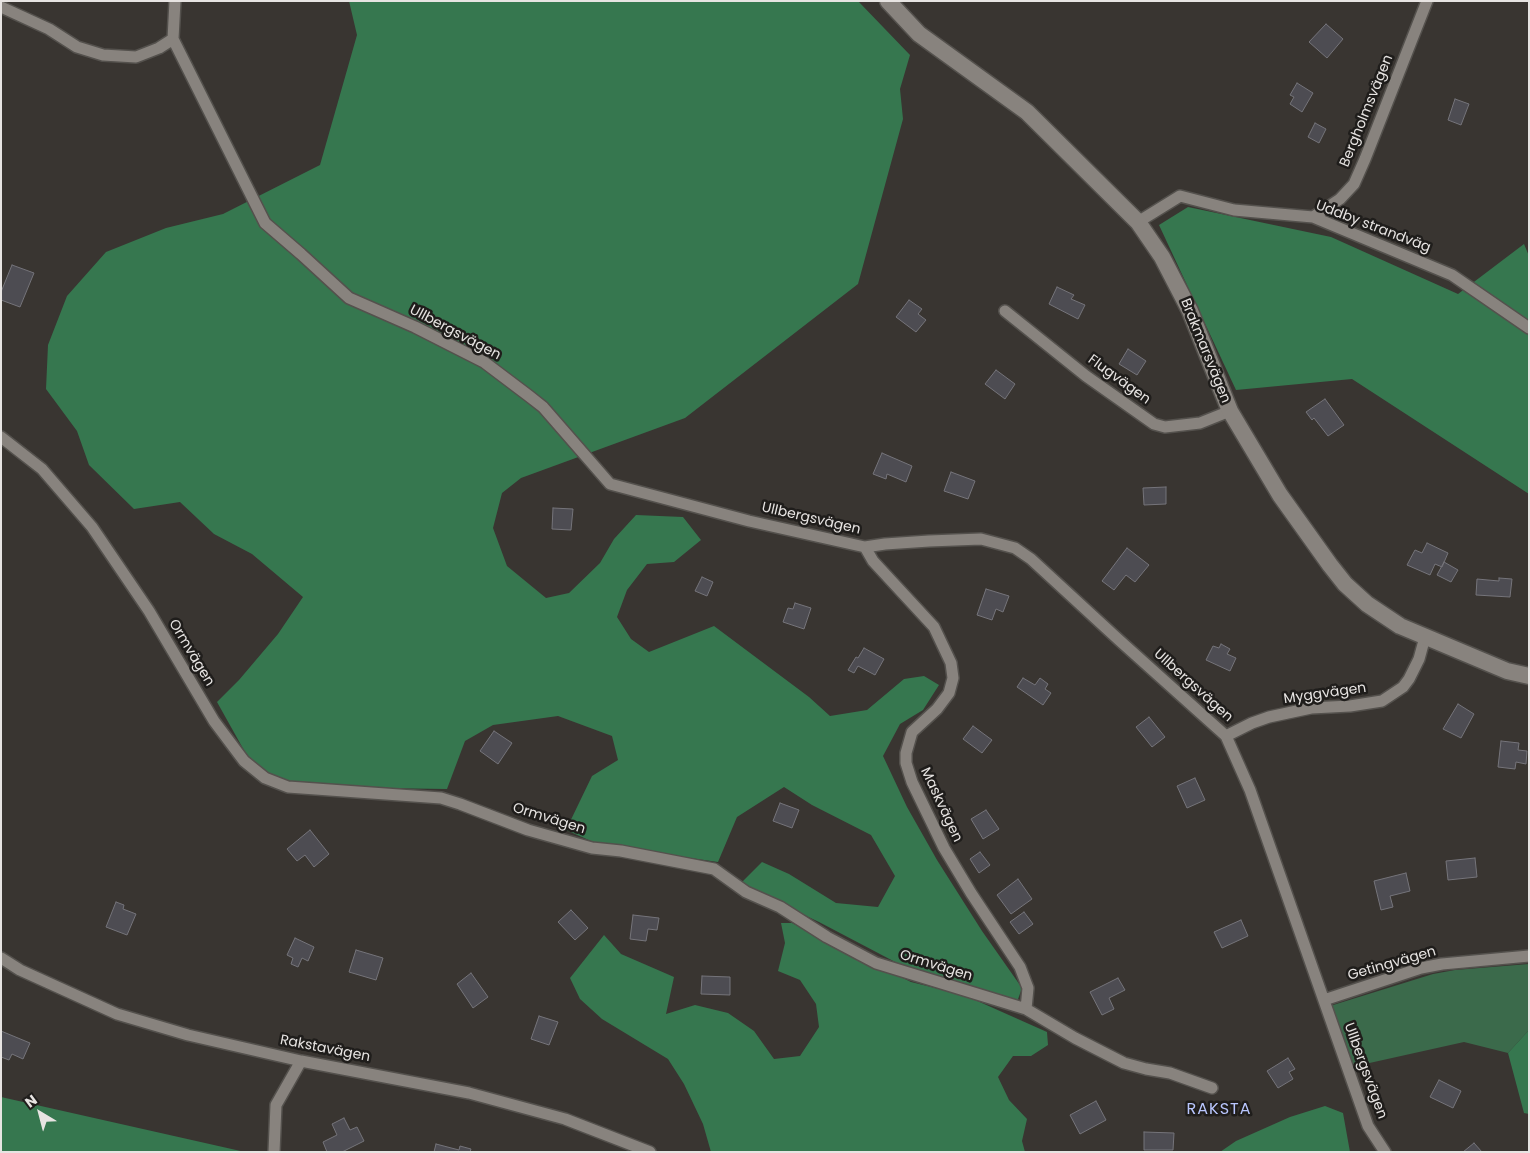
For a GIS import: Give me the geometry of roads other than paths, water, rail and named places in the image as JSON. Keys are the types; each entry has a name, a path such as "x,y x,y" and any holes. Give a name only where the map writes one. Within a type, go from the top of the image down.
{"street":[{"path":"1,7 49,30 77,47 103,55 136,56 158,48 172,39 175,1"},
{"name":"Brakmarsvägen","path":"888,1 919,34 1027,112 1138,222 1162,256 1190,311 1230,411 1280,495 1345,584 1367,604 1400,626 1507,670 1529,676"},
{"name":"Bergholmsvägen","path":"1313,216 1340,198 1354,184 1427,1"},
{"name":"Ullbergsvägen","path":"172,39 265,223 349,298 415,327 484,362 543,407 610,484 749,521 865,547 929,541 981,540 1015,548 1031,558 1226,736 1250,790 1368,1126 1379,1149"},
{"name":"Uddby strandväg","path":"1138,222 1180,196 1234,210 1313,216 1452,275 1529,328"},
{"name":"Flugvägen","path":"1005,311 1086,376 1154,424 1165,427 1200,423 1230,411"},
{"name":"Ormvägen","path":"1,437 42,470 92,527 149,610 214,721 244,762 265,778 288,788 440,798 528,830 592,848 621,851 714,869 746,892 780,907 834,941 876,964 1026,1009 1075,1038 1124,1062 1146,1069 1170,1073 1212,1088"},
{"name":"Maskvägen","path":"865,547 873,562 934,627 951,663 953,678 949,693 937,709 912,732 906,753 906,763 912,782 944,848 1020,967 1028,988 1026,1009"},
{"name":"Myggvägen","path":"1226,736 1269,717 1311,708 1350,706 1382,701 1403,687 1409,679 1419,658 1425,637"},
{"name":"Getingvägen","path":"1324,1000 1421,968 1442,964 1529,956"},
{"name":"Rakstavägen","path":"1,958 20,970 117,1014 188,1035 301,1061 469,1093 566,1119 650,1152"},
{"path":"274,1152 276,1105 301,1061"}],"district":[{"name":"RAKSTA","path":"1219,1110"}]}
